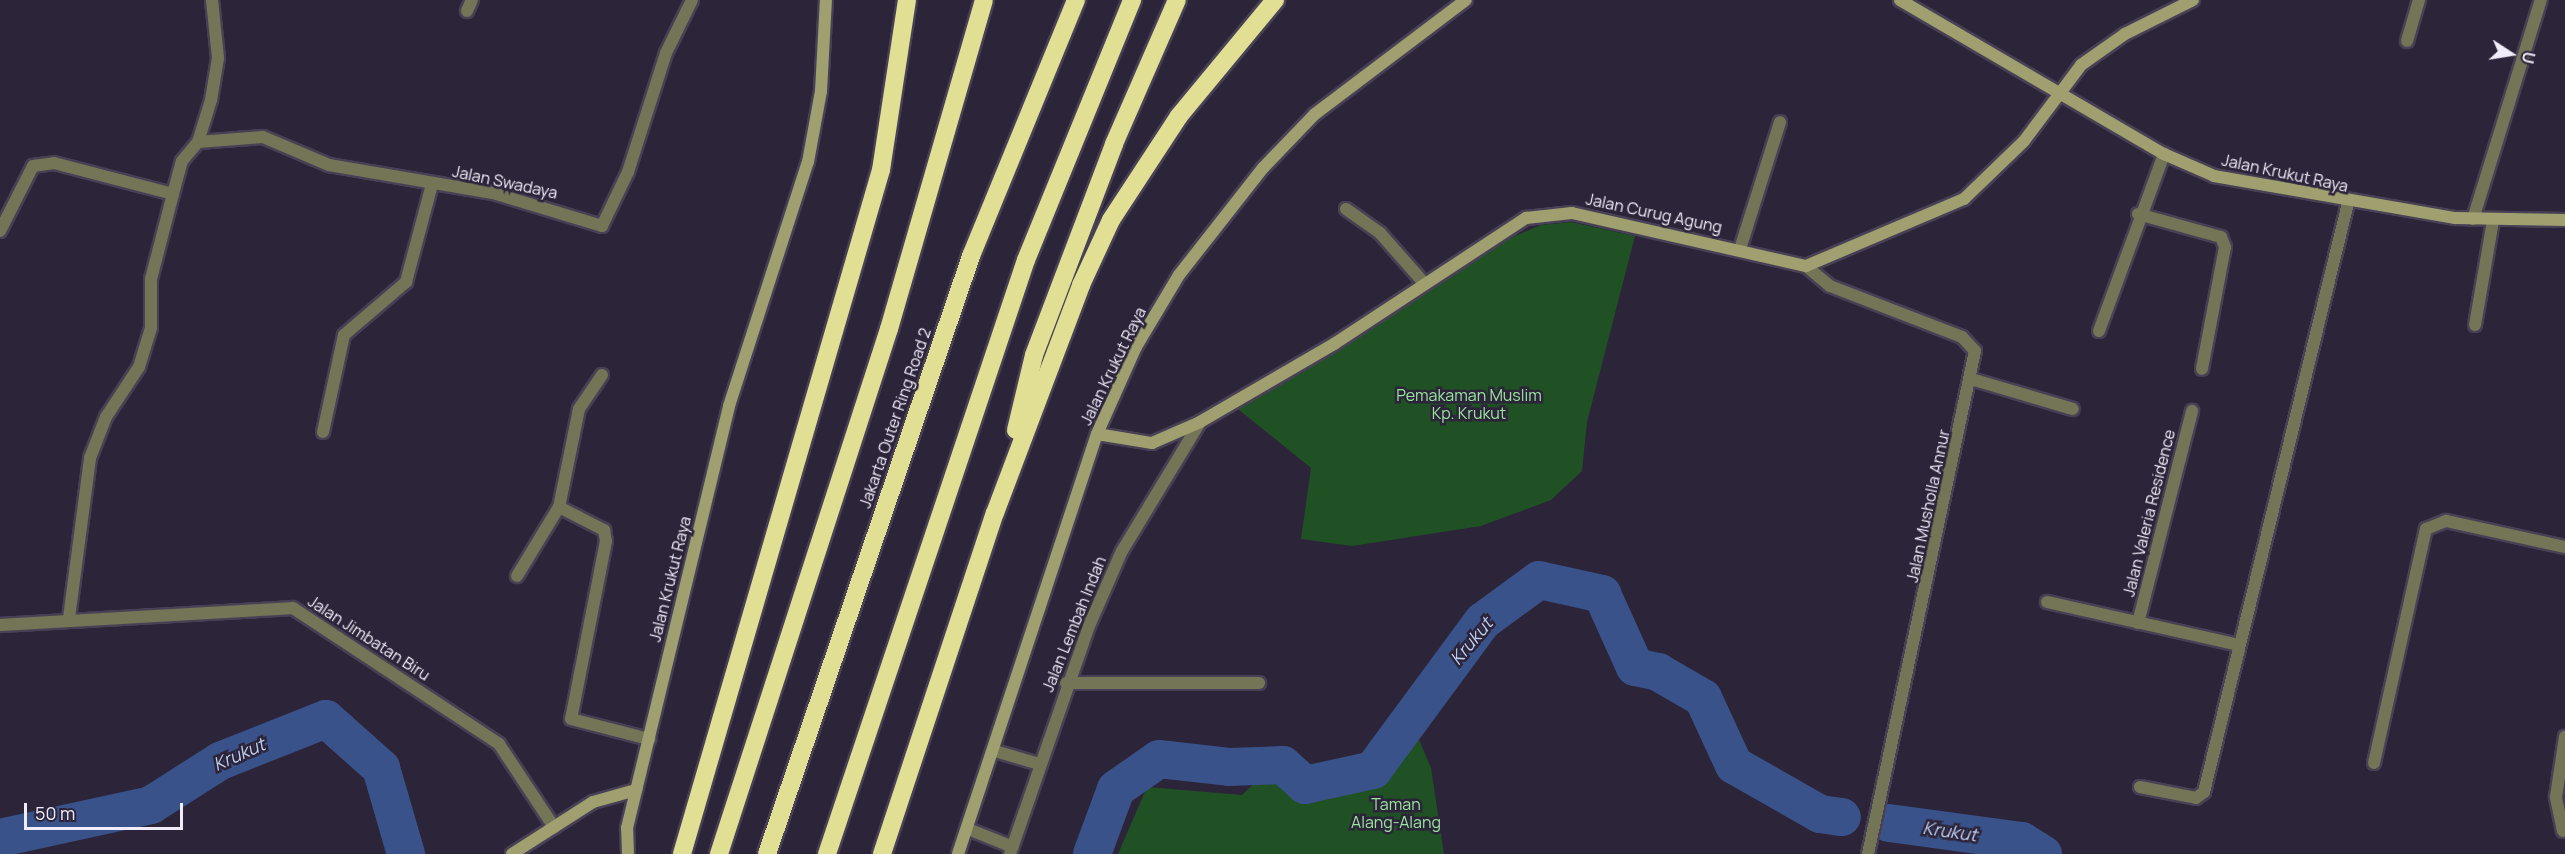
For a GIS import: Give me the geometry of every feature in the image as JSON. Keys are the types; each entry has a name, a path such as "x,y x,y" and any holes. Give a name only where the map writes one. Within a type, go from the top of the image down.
{"highway":[{"path":"682,854 880,170 907,0"},
{"path":"719,854 889,329 984,0"},
{"name":"Jakarta Outer Ring Road 2","path":"767,854 971,256 1076,0"},
{"path":"827,854 1026,260 1132,0"},
{"path":"995,513 1034,355 1114,144 1177,0"},
{"path":"882,854 995,513 1081,285 1111,220 1179,116 1275,0"}],"street":[{"path":"69,618 90,458 106,417 139,367 151,328 151,279 172,194 183,160 198,142 218,58 212,0"},
{"name":"Jalan Swadaya","path":"198,142 263,137 329,165 538,204 602,226 628,172 666,53 692,0"},
{"name":"Jalan Krukut Raya","path":"628,854 636,790 729,406 808,162 821,91 826,0"},
{"name":"Jalan Krukut Raya","path":"958,854 995,751 1097,434 1136,347 1179,275 1263,168 1316,114 1466,0"},
{"name":"Jalan Krukut Raya","path":"1900,0 2060,93 2162,160 2214,176 2348,203 2493,221 2565,220"},
{"path":"1806,266 1964,199 2024,141 2048,113 2081,65 2124,34 2193,0"},
{"path":"2407,41 2419,0"},
{"path":"2473,219 2541,0"},
{"path":"1740,249 1780,122"},
{"path":"2099,331 2138,214 2162,160"},
{"path":"0,231 33,166 54,163 172,194"},
{"path":"323,432 344,335 406,282 432,184"},
{"path":"2140,786 2196,798 2204,792 2337,258 2348,203"},
{"path":"1346,209 1380,233 1423,282"},
{"name":"Jalan Curug Agung","path":"1097,434 1152,443 1200,422 1334,344 1423,282 1527,218 1572,213 1740,249 1806,266"},
{"path":"2138,214 2221,237 2225,247 2202,369"},
{"path":"2475,325 2493,221"},
{"name":"Jalan Musholla Annur","path":"1806,266 1830,286 1962,338 1976,351 1868,854"},
{"path":"517,576 559,507 579,409 602,375"},
{"path":"1971,379 2073,409"},
{"name":"Jalan Valeria Residence","path":"2138,623 2192,411"},
{"name":"Jalan Lembah Indah","path":"1012,850 1066,683 1122,551 1200,422"},
{"path":"559,507 604,530 606,541 572,719 649,739"},
{"path":"2374,762 2426,530 2446,521 2565,547"},
{"path":"2047,602 2240,645"},
{"name":"Jalan Jimbatan Biru","path":"0,625 69,618 292,608 499,744 554,827"},
{"path":"1066,683 1259,684"},
{"path":"2563,831 2556,796 2565,738"},
{"path":"995,751 1039,764"},
{"path":"513,854 593,802 636,790"},
{"path":"968,829 1012,850"}],"green space":[{"name":"Pemakaman Muslim Kp. Krukut","path":"1571,222 1635,236 1587,422 1582,471 1551,500 1481,526 1352,546 1301,539 1311,468 1238,409 1508,239 1541,225"},
{"name":"Taman Alang-Alang","path":"1415,730 1431,768 1444,854 1118,854 1147,787 1242,795 1262,776 1281,774 1307,795 1379,776"}],"waterway":[{"name":"Krukut","path":"1092,854 1116,789 1159,759 1229,767 1283,765 1305,785 1373,770 1483,621 1539,580 1602,594 1635,667 1658,672 1703,698 1734,765 1820,814 1842,817"},
{"name":"Krukut","path":"0,838 151,805 220,761 326,719 381,768 406,854"},
{"name":"Krukut","path":"1889,823 2022,841 2043,854"}]}
